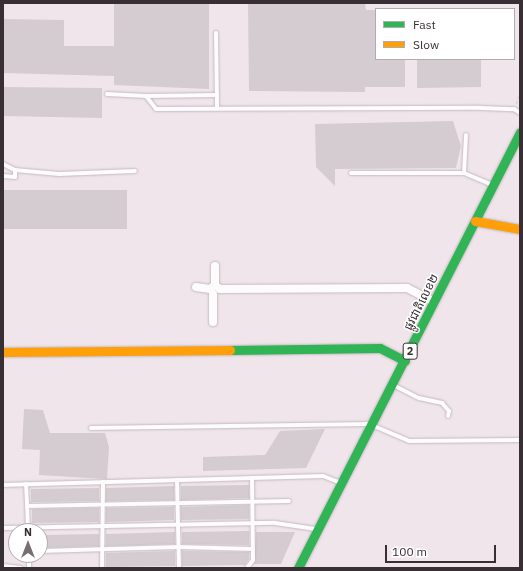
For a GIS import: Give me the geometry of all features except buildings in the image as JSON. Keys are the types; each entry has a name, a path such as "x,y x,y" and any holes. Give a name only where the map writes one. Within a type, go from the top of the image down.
{"main road":[{"name":"ផ្លូវជាតិលេខ២","path":"298,568 371,424 405,361 520,132"},
{"path":"475,221 509,229 520,229"},
{"path":"3,352 380,348 405,361"}],"street":[{"path":"213,322 215,266"},
{"path":"196,287 215,289 407,288 434,302"}],"lane":[{"path":"216,33 217,108"},
{"path":"107,94 146,96 217,95"},
{"path":"146,96 156,109 514,109 520,113"},
{"path":"464,173 466,135"},
{"path":"3,164 15,170 68,174 135,171"},
{"path":"3,176 15,177 15,170"},
{"path":"351,173 464,173 493,185"},
{"path":"393,384 418,398 442,403 449,411 448,416"},
{"path":"91,428 371,424 409,441 520,440"},
{"path":"3,485 323,476 342,483"},
{"path":"247,568 253,560 252,478"},
{"path":"177,480 179,568"},
{"path":"102,568 103,482"},
{"path":"26,484 28,523"},
{"path":"28,506 290,500"},
{"path":"48,528 252,523 295,524 318,529"},
{"path":"48,551 179,548 253,549"},
{"path":"3,566 21,568"}],"path":[{"path":"514,109 520,95"}],"traffic: fast":[{"path":"298,568 520,132"},
{"path":"230,350 380,348 405,361"}],"traffic: slow":[{"path":"475,221 520,229"},
{"path":"3,352 230,350"}]}
